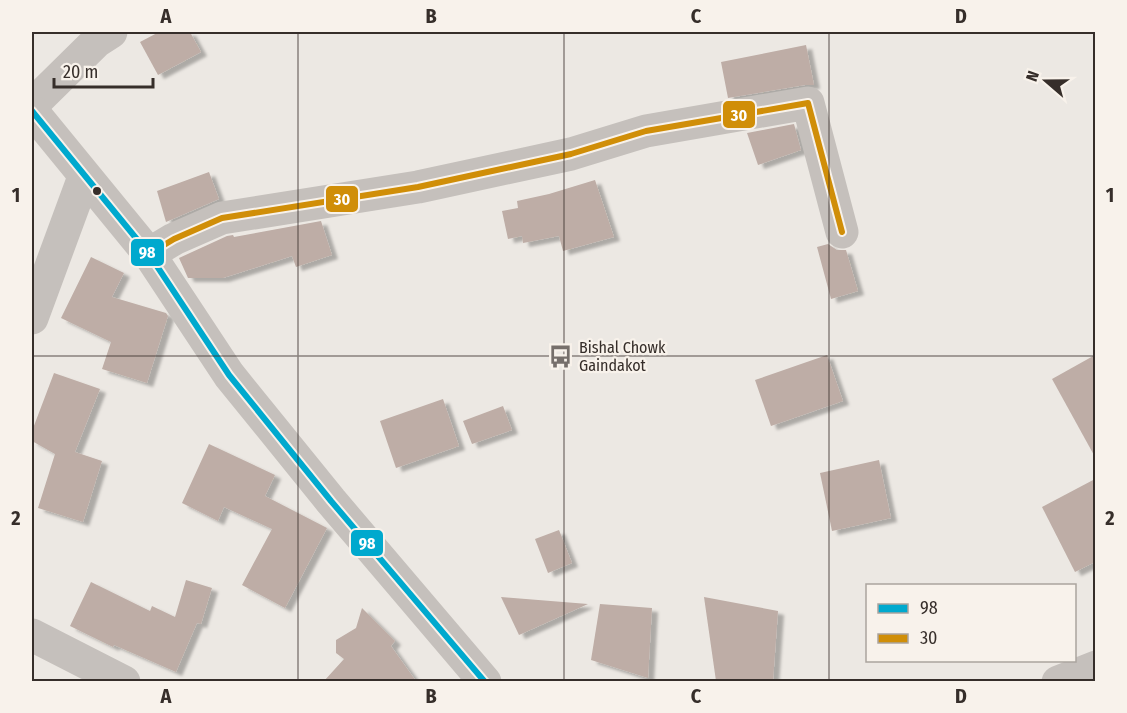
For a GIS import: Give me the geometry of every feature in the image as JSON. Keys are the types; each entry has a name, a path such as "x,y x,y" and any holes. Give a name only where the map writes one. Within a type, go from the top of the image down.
{"street":[{"path":"32,105 97,41 111,32"},
{"path":"149,254 174,239 222,218 418,187 572,154 646,131 808,103 842,232"},
{"path":"32,111 149,254 229,375 331,501 485,681"},
{"path":"32,318 84,177"},
{"path":"32,635 124,681"},
{"path":"1058,681 1095,667"}],"building":[{"path":"159,32 190,32 201,52 158,75 140,42"},
{"path":"806,45 814,85 728,98 721,62"},
{"path":"794,124 801,150 758,165 747,133"},
{"path":"209,172 219,199 166,222 157,191"},
{"path":"595,180 614,237 563,251 559,236 523,243 522,236 508,239 502,211 518,208 517,201"},
{"path":"321,221 332,255 296,267 292,256 223,278 188,278 179,258 227,236 233,235 234,237"},
{"path":"828,244 837,250 846,250 858,291 831,299 817,247"},
{"path":"91,257 124,273 112,297 166,313 168,316 147,383 102,369 111,342 61,318"},
{"path":"827,355 843,401 771,426 755,380"},
{"path":"1095,355 1095,457 1052,379"},
{"path":"54,373 100,389 75,452 102,461 83,522 38,508 55,454 32,441 32,431"},
{"path":"443,399 459,446 396,468 380,421"},
{"path":"503,406 512,430 472,444 463,421"},
{"path":"209,444 275,475 265,496 327,528 285,608 242,585 272,529 224,507 218,521 182,503"},
{"path":"879,460 891,518 832,531 820,473"},
{"path":"1095,479 1095,562 1075,572 1042,507"},
{"path":"559,530 572,563 548,573 535,539"},
{"path":"186,580 212,588 201,624 197,623 176,672 114,645 113,647 70,626 91,582 150,611 152,606 175,617"},
{"path":"501,597 588,604 519,635"},
{"path":"704,597 778,611 773,681 716,681"},
{"path":"600,604 652,608 648,678 591,660"},
{"path":"362,608 395,641 391,646 416,681 324,681 344,659 336,653 336,640 356,628"}],"transit line":[{"name":"30","path":"149,254 174,239 222,218 418,187 571,154 646,131 808,103 842,232"},
{"name":"98","path":"32,111 149,254 229,375 331,501 485,682"}],"place":[{"name":"Bishal Chowk Gaindakot","path":"561,356"}]}
